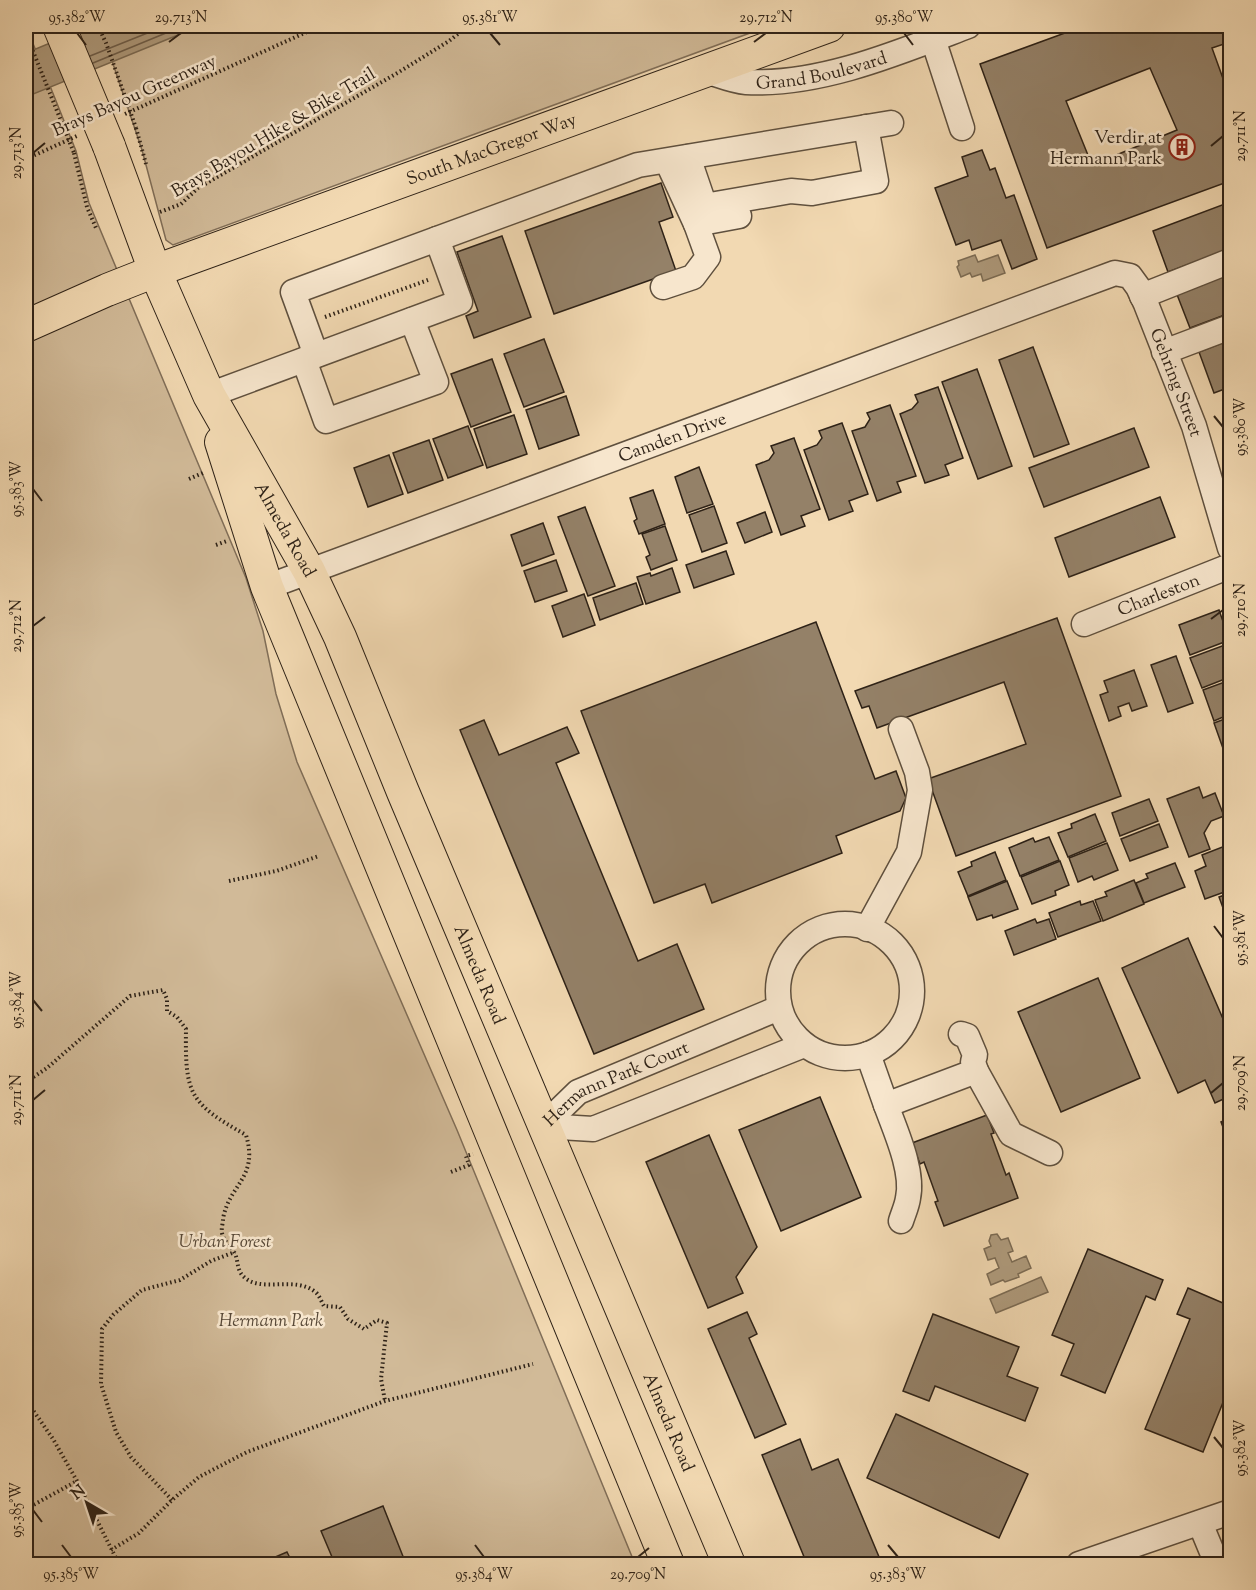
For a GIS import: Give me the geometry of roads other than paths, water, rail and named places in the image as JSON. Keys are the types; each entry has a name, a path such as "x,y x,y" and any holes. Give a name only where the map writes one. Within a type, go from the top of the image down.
{"main road":[{"name":"Almeda Road","path":"58,26 109,146 155,271 209,395 309,571 340,637 543,1126 729,1564"},
{"name":"South MacGregor Way","path":"26,326 155,271 829,26"},
{"name":"Almeda Road","path":"209,395 226,461 267,587 668,1564"},
{"path":"495,1146 543,1126"}],"street":[{"name":"Grand Boulevard","path":"706,71 744,82 786,81 840,70 893,54 968,26"},
{"path":"933,39 962,128"},
{"path":"412,320 436,382 326,421 293,292 638,165 891,123"},
{"path":"677,159 705,203 710,205 791,191 812,193 876,181 866,128"},
{"path":"663,287 693,277 708,257 677,159"},
{"path":"696,224 795,206 812,193"},
{"path":"209,395 460,302 437,239"},
{"path":"1142,296 1230,261"},
{"name":"Gehring Street","path":"1077,287 1115,273 1130,276 1142,296 1194,426 1230,548"},
{"name":"Camden Drive","path":"267,587 1077,287"},
{"path":"1164,352 1230,327"},
{"name":"Charleston","path":"1084,624 1230,566"},
{"path":"867,929 909,852 920,790 917,772 901,729"},
{"path":"835,925 857,925 867,929 876,932 892,944 904,960 911,979 912,999 906,1018 897,1034 884,1046 868,1054 846,1059 824,1055 804,1045 788,1028 779,1008 778,985 784,964 796,945 814,932 835,925"},
{"name":"Hermann Park Court","path":"543,1126 578,1092 779,1008"},
{"path":"958,1025 967,1036 975,1055 975,1066 1011,1134 1050,1153"},
{"name":"Hermann Park Court","path":"543,1126 593,1129 804,1045"},
{"path":"868,1054 901,1148 908,1176 909,1196 900,1221"},
{"path":"886,1105 975,1066"},
{"path":"1079,1564 1230,1512"},
{"path":"1200,1523 1217,1564"}],"water":[{"path":"91,26 196,26 26,97 26,53"},
{"path":"975,255 978,262 998,255 1005,273 983,281 981,274 972,277 970,273 961,277 957,267 958,261"},
{"path":"997,1234 1001,1240 1008,1238 1013,1251 1008,1253 1012,1262 1026,1256 1031,1268 1018,1274 1019,1277 991,1285 987,1274 999,1268 995,1258 988,1260 984,1249 991,1246 989,1241 991,1235"},
{"path":"1041,1277 1048,1292 996,1313 990,1299"}],"place":[{"name":"Verdir at Hermann Park","path":"1182,147"}],"park label":[{"name":"Urban Forest","path":"225,1241"},
{"name":"Hermann Park","path":"271,1320"}]}
